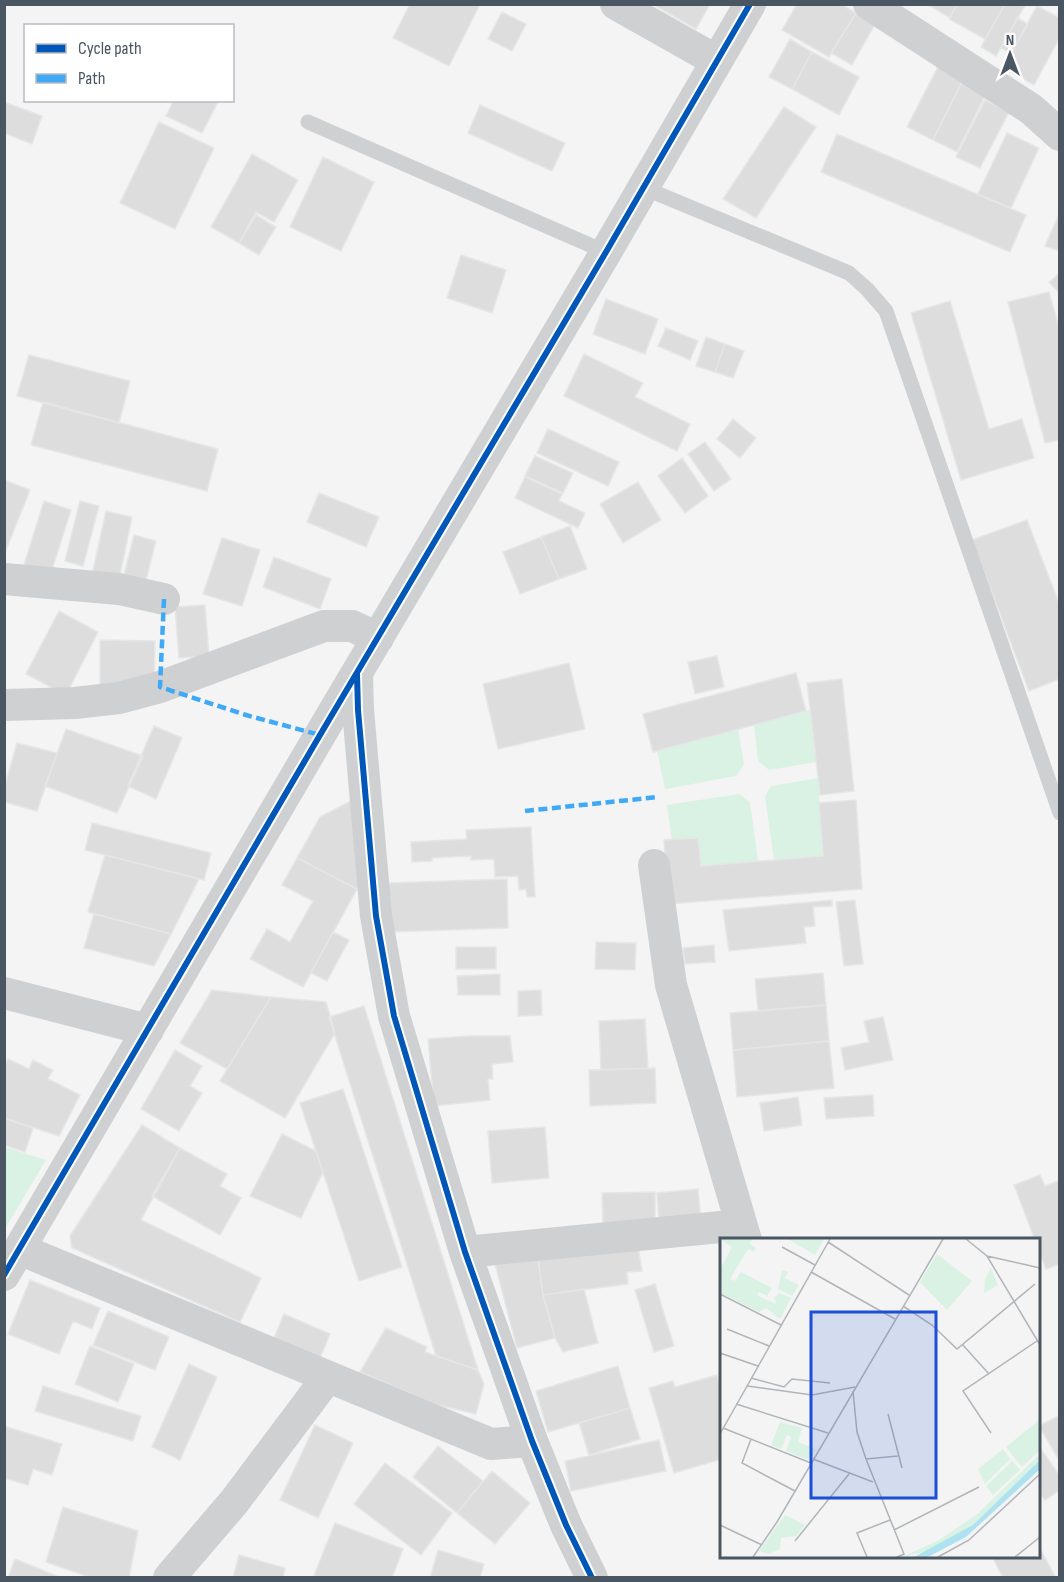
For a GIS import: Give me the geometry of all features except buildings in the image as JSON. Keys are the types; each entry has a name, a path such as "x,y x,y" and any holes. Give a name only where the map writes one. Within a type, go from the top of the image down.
{"street":[{"path":"616,4 717,61"},
{"path":"532,1441 490,1444 327,1378 12,1262 750,4"},
{"path":"869,4 1031,109 1059,135"},
{"path":"4,579 119,589 164,599"},
{"path":"4,705 75,703 119,698 160,687 324,626 352,626 378,638"},
{"path":"357,674 358,710 376,916 394,1016 465,1252 532,1441 566,1525 592,1578"},
{"path":"465,1252 744,1232 671,985 654,865"},
{"path":"4,993 148,1030"},
{"path":"170,1578 234,1502 327,1378"}],"lane":[{"path":"308,122 606,252"},
{"path":"644,188 849,273 886,311 1059,813"}],"green space":[{"path":"810,710 816,762 769,770 758,761 754,725"},
{"path":"738,729 744,765 736,776 665,789 657,751"},
{"path":"818,778 823,856 774,860 765,796 771,786"},
{"path":"739,794 750,802 758,861 701,866 698,838 672,840 667,805"},
{"path":"4,1147 46,1160 5,1229"}],"marked path":[{"path":"164,599 160,687 246,715 320,735"},
{"path":"525,811 658,797"}],"cycle path":[{"path":"4,1275 750,4"},
{"path":"357,674 358,710 376,916 394,1016 465,1252 532,1441 566,1525 592,1578"}]}
